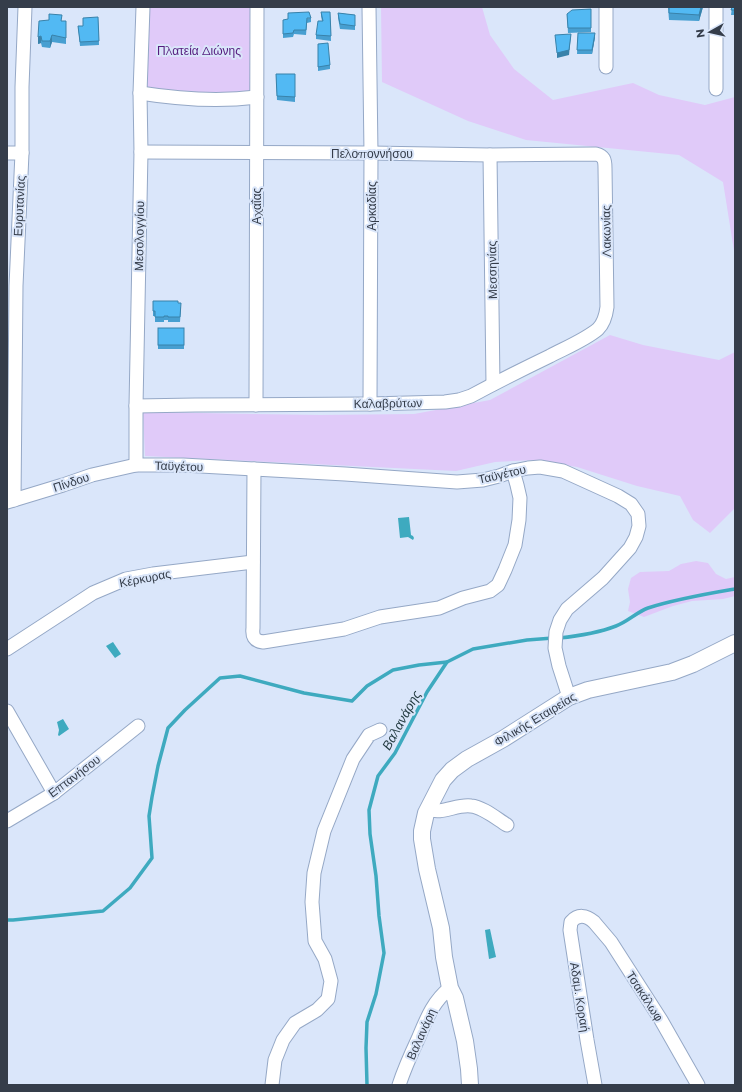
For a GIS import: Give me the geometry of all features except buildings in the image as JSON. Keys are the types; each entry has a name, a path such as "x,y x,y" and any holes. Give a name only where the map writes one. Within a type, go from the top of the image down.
{"main road":[{"name":"Φιλικής Εταιρείας","path":"470,1085 465,1041 450,988 444,957 441,928 423,846 422,831 424,818 443,780 461,763 503,739 569,697 588,690 672,672 693,664 735,643"}],"street":[{"name":"Ευρυτανίας","path":"10,501 16,286 22,153 22,87 26,7"},
{"name":"Μεσολογγίου","path":"136,465 141,152 140,93 143,7"},
{"name":"Αχαΐας","path":"256,405 257,7"},
{"name":"Αρκαδίας","path":"370,7 370,404"},
{"path":"606,7 606,67"},
{"path":"716,7 716,89"},
{"path":"140,93 191,99 238,99 257,97"},
{"name":"Πελοποννήσου","path":"141,152 490,155 596,154 603,157"},
{"path":"7,153 22,153"},
{"name":"Μεσσηνίας","path":"490,155 493,384"},
{"name":"Λακωνίας","path":"603,157 605,162 607,307"},
{"name":"Καλαβρύτων","path":"136,406 370,404 445,402 459,400 471,396 589,335 602,324 607,307"},
{"name":"Πίνδου","path":"10,501 63,486 92,475 136,465"},
{"name":"Ταϋγέτου","path":"136,465 183,465 457,482 483,480 513,471 540,467 563,471 618,496 631,504 638,514 639,526 636,536 630,548 603,578 567,609 560,620 556,632 555,648 569,697"},
{"path":"254,470 252,634 255,640 259,642 344,629 380,618 438,608 463,598 490,591 498,585 515,545 519,520 520,498 513,471"},
{"name":"Κέρκυρας","path":"7,650 93,593 126,579 153,574 253,562"},
{"path":"7,711 54,793"},
{"name":"Επτανήσου","path":"7,821 54,793 138,726"},
{"path":"272,1085 275,1060 283,1040 295,1023 317,1010 328,999 331,981 325,959 315,941 312,902 314,873 324,831 353,759 369,735 380,730"},
{"path":"428,809 437,811 464,805 474,806 507,825"},
{"name":"Αδαμ. Κοραή","path":"583,916 574,919 570,925 570,930 595,1085"},
{"name":"Τσακάλωφ","path":"583,916 591,919 611,942 670,1035 698,1085"},
{"name":"Βαλανάρη","path":"399,1085 409,1058 430,1011 438,999 450,988"}],"green space":[{"name":"Πλατεία Διώνης","path":"148,7 250,7 250,93 146,94"},
{"path":"381,7 482,7 490,35 514,69 553,100 633,83 659,95 705,105 735,97 735,257 723,182 679,155 526,140 468,121 382,82"},
{"path":"610,335 643,345 719,360 735,352 735,508 710,533 693,520 680,496 637,486 577,467 535,460 495,462 456,471 145,456 143,412 320,415 414,414 490,400"},
{"path":"696,561 708,563 716,574 726,579 735,577 735,596 723,599 692,601 673,606 644,617 628,611 630,602 628,589 631,578 640,572 669,571 681,564"}],"water":[{"path":"409,517 411,535 414,538 413,540 408,537 400,538 398,518"},
{"path":"113,642 121,654 115,658 106,646"},
{"path":"63,719 69,729 59,736 57,722"},
{"path":"490,929 496,957 489,959 485,930"}],"waterway":[{"name":"Βαλανάρης","path":"559,638 602,631 620,624 648,608 691,597 735,589"},
{"name":"Βαλανάρης","path":"367,1085 367,1022 376,994 384,953 370,834 369,810 378,776 395,753 427,692 447,662 473,649 527,640 553,638"},
{"path":"7,920 103,911 130,888 152,858 149,816 158,766 168,728 220,678 240,676 304,693 352,701 367,686 393,670 447,662"}]}
